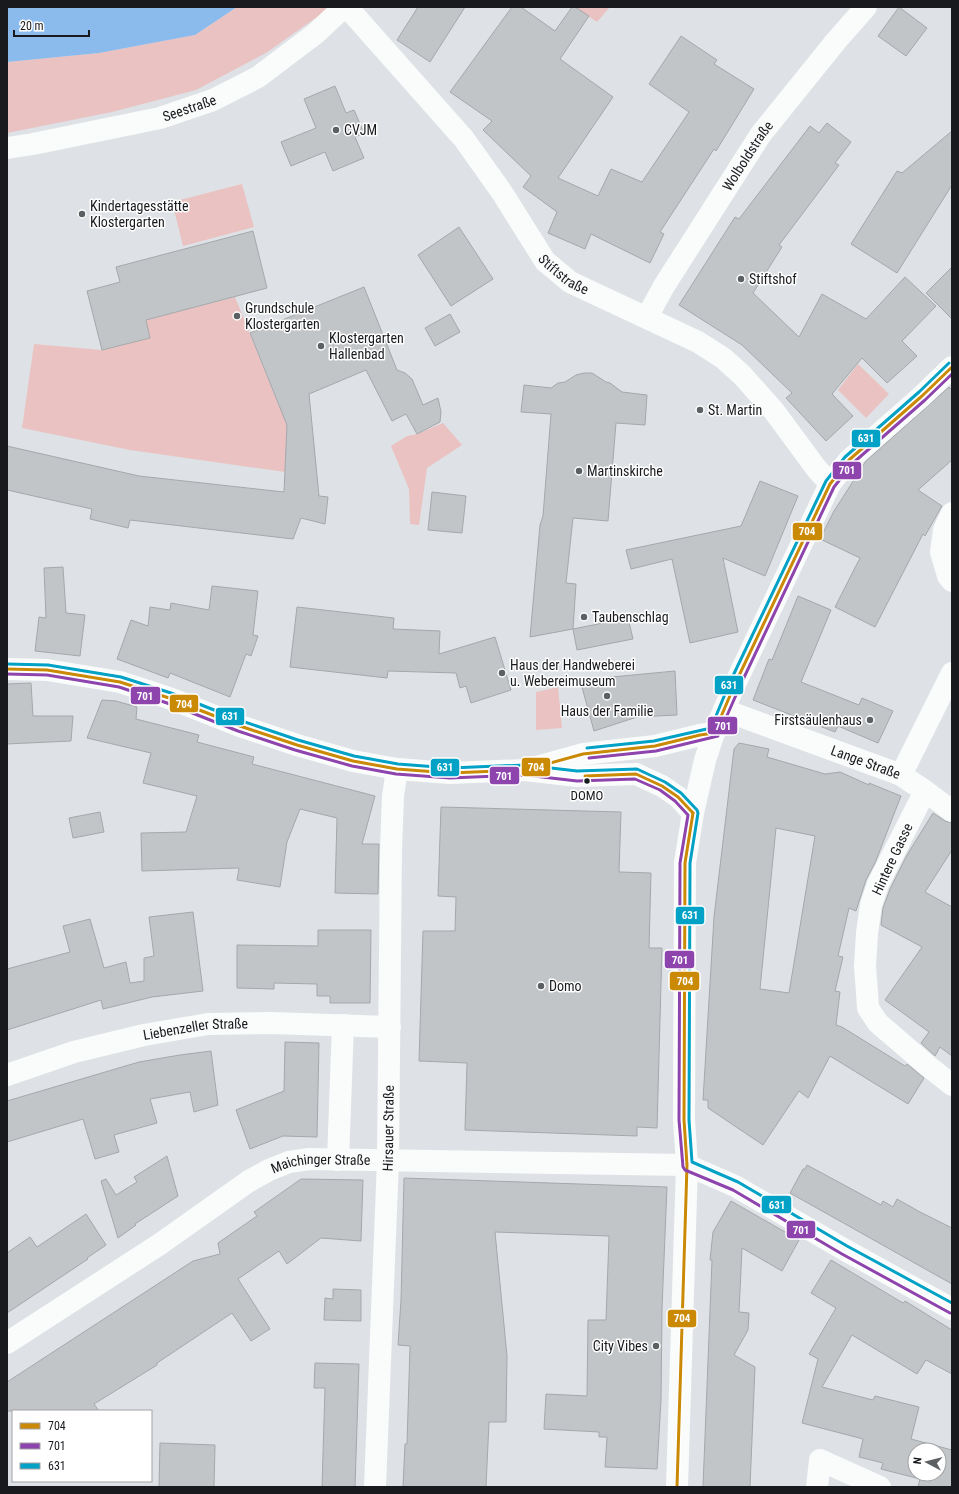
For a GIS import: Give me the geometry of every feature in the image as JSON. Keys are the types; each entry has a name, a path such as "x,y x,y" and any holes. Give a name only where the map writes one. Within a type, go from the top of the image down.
{"street":[{"name":"Seestraße","path":"7,148 160,118 213,100 258,77 315,34 345,7"},
{"name":"Stiftstraße","path":"345,7 464,139 503,194 545,261 570,282 698,342 723,358 774,411 816,468 830,484"},
{"name":"Wolboldstraße","path":"646,317 664,286 761,134 836,41 866,7"},
{"path":"677,1487 687,1166 684,1120 685,863 693,813 705,760 714,733 735,684 830,484 849,460 922,396 952,367"},
{"path":"952,513 944,530 941,552 948,576 952,581"},
{"path":"7,669 47,670 120,682 169,698 240,726 297,745 353,761 397,769 450,773 525,770 577,776 636,774 662,786 678,797 693,813"},
{"name":"Lange Straße","path":"724,710 901,775 952,673"},
{"path":"525,770 583,754 655,746 714,733"},
{"name":"Hirsauer Straße","path":"375,1487 388,1160 391,850 393,796 397,769"},
{"path":"901,775 952,811"},
{"name":"Hintere Gasse","path":"925,791 878,884 871,905 866,933 865,966 868,1008 878,1023 952,1085"},
{"name":"Liebenzeller Straße","path":"7,1075 74,1052 144,1035 208,1024 243,1023 390,1027"},
{"path":"338,1160 343,1025"},
{"name":"Maichinger Straße","path":"7,1343 160,1244 249,1181 269,1170 289,1162 310,1159 687,1166"},
{"path":"687,1166 735,1186 845,1250 952,1309"},
{"path":"817,1487 820,1460 880,1487"}],"shaded area":[{"path":"237,7 331,7 266,53 196,90 112,112 7,133 7,62 99,53 195,35"},
{"path":"575,7 610,7 597,22"},
{"path":"242,184 254,227 183,246 172,202"},
{"path":"235,297 279,406 288,402 285,472 130,450 22,428 34,344 102,350 150,338 146,320"},
{"path":"858,364 889,394 866,418 838,390"},
{"path":"443,423 462,445 427,468 419,525 410,524 409,489 391,446 407,436 417,434"},
{"path":"558,687 562,728 536,730 536,692"}],"water":[{"path":"7,7 237,7 195,35 99,53 7,62"}],"building":[{"path":"418,7 465,7 430,62 397,40"},
{"path":"512,7 521,7 555,31 572,7 575,7 589,16 560,59 613,97 558,178 598,196 611,169 642,182 689,112 649,84 681,36 717,60 714,64 754,89 716,151 714,149 660,232 664,234 650,263 591,234 585,249 548,233 557,212 523,187 531,176 483,130 492,121 450,92"},
{"path":"899,7 927,28 906,56 878,36"},
{"name":"CVJM","path":"335,86 346,113 354,110 364,133 355,137 364,158 333,171 325,152 291,166 281,142 316,128 304,99"},
{"path":"827,123 851,142 835,163 839,165 779,245 782,247 753,293 799,337 822,294 866,319 905,277 936,306 902,341 917,356 887,383 862,358 832,394 853,416 826,441 786,398 792,393 742,345 679,305 735,217 739,219 810,126 819,133"},
{"path":"952,131 952,185 897,273 851,244 897,171 902,173"},
{"path":"459,227 493,279 451,306 418,255"},
{"path":"253,231 267,288 146,320 150,338 102,350 87,291 120,282 116,267"},
{"path":"952,267 952,319 926,293"},
{"path":"364,287 397,370 405,373 412,379 423,405 438,398 441,412 440,422 417,434 406,414 392,421 366,370 309,394 319,496 328,497 325,524 301,518 293,539 130,520 128,528 90,519 92,509 7,490 7,446 139,476 284,492 287,425 250,333"},
{"path":"450,314 460,332 435,346 425,328"},
{"name":"Martinskirche","path":"592,373 622,392 647,395 645,425 616,423 608,521 573,518 566,583 576,584 573,629 530,637 540,525 543,516 551,414 521,412 524,385 551,388 558,383 565,382 576,375"},
{"path":"949,387 952,390 952,460 918,490 942,506 925,536 923,534 875,627 835,607 860,558 820,539 834,511 866,461"},
{"path":"760,481 798,496 765,576 723,558 738,632 690,643 672,559 631,569 626,550 741,526"},
{"path":"432,492 466,496 462,533 428,530"},
{"path":"63,567 66,613 85,615 80,656 35,651 39,617 46,618 44,568"},
{"path":"212,586 258,591 253,635 258,636 251,656 246,654 230,697 170,673 168,678 117,659 131,620 148,626 150,607 170,610 171,603 209,610"},
{"path":"798,596 831,610 801,682 859,705 862,698 893,711 878,743 838,726 835,732 753,700 769,659 772,660"},
{"path":"297,607 394,618 393,629 440,631 439,654 495,637 511,690 471,703 466,686 460,688 456,673 388,671 387,678 290,667"},
{"path":"628,618 633,639 577,650 573,629"},
{"path":"675,671 677,715 637,717 594,731 580,680"},
{"path":"31,683 33,716 73,716 71,741 7,744 7,684"},
{"path":"102,700 116,701 137,707 136,719 199,735 197,742 254,757 252,764 375,796 362,844 379,844 378,894 335,893 337,818 300,809 287,842 280,887 237,880 239,868 142,871 141,833 186,832 197,796 143,783 151,753 87,738"},
{"path":"739,743 769,749 767,757 825,774 840,772 869,785 869,783 901,796 875,863 866,880 856,911 849,908 838,956 843,957 835,991 840,992 836,1025 842,1027 905,1066 907,1064 924,1078 908,1104 830,1056 808,1098 799,1091 763,1145 708,1108 708,1100 703,1100 714,917 734,749","holes":["776,828 815,836 789,993 760,989"]},
{"name":"Domo","path":"441,807 621,812 619,872 651,873 649,948 662,948 657,1128 637,1127 637,1136 465,1130 467,1063 419,1061 423,931 455,931 456,897 438,896"},
{"path":"100,812 104,832 73,838 69,818"},
{"path":"933,813 945,821 952,823 952,850 925,892 952,907 952,1056 940,1047 935,1056 921,1043 929,1032 885,1000 922,947 881,925 883,908 890,889 907,855"},
{"path":"193,912 203,991 152,997 103,1009 101,1000 7,1030 7,969 70,952 63,926 90,919 104,968 126,962 130,983 144,981 144,958 154,956 149,917"},
{"path":"318,930 371,930 370,1003 330,1003 330,996 317,996 317,984 274,983 274,989 237,988 237,945 318,946"},
{"path":"285,1042 319,1043 317,1137 283,1136 250,1149 236,1110 284,1091"},
{"path":"211,1051 218,1105 194,1112 190,1092 150,1099 157,1123 114,1135 119,1152 95,1159 83,1119 7,1142 7,1101 139,1062"},
{"path":"167,1156 178,1196 135,1224 136,1225 118,1238 101,1181 106,1179 116,1195 137,1182 134,1177"},
{"path":"807,1165 881,1205 883,1201 893,1207 897,1199 952,1228 952,1284 790,1193 803,1169 805,1169"},
{"path":"404,1178 667,1187 662,1308 661,1400 657,1469 605,1467 607,1437 599,1437 599,1432 544,1429 546,1394 587,1396 588,1320 606,1320 609,1236 495,1232 507,1356 506,1422 489,1422 486,1487 403,1487 405,1444 407,1444 410,1346 398,1345 401,1300"},
{"path":"301,1179 363,1180 361,1241 321,1238 287,1264 279,1251 238,1279 270,1329 251,1341 232,1313 157,1363 157,1365 94,1404 98,1410 7,1411 7,1382 193,1261 220,1254 218,1243 257,1216 254,1212"},
{"path":"731,1201 799,1240 782,1271 742,1248 739,1312 749,1313 748,1330 734,1355 755,1367 750,1487 703,1487 712,1260 710,1260 713,1232"},
{"path":"86,1214 106,1245 87,1258 88,1259 7,1313 7,1253 30,1237 37,1247"},
{"path":"831,1260 903,1303 905,1301 952,1330 952,1374 926,1360 917,1374 852,1335 822,1387 873,1400 875,1396 919,1407 911,1439 922,1442 907,1442 907,1476 881,1469 883,1463 859,1457 863,1439 802,1423 818,1359 809,1354 836,1308 811,1293"},
{"path":"333,1289 361,1290 361,1321 324,1320 325,1298 333,1299"},
{"path":"315,1363 359,1364 355,1487 322,1487 325,1388 314,1388"},
{"path":"160,1443 215,1445 214,1487 159,1487"},
{"path":"947,1449 952,1450 952,1487 918,1487 919,1482 947,1482"}],"transit line":[{"name":"631","path":"587,748 654,741 711,728 730,682 826,481 845,457 919,392 949,363"},
{"name":"704","path":"714,733 735,684 830,484 849,460 922,396 952,367"},
{"name":"701","path":"589,758 656,751 718,736 834,487 853,463 925,400 952,374"},
{"name":"631","path":"7,664 48,665 121,677 171,693 242,721 298,740 354,756 398,764 450,768 525,765 577,771 637,769 665,782 681,793 698,813 690,863 689,1120 692,1162 738,1182 847,1246 952,1303"},
{"name":"704","path":"7,669 47,670 120,682 169,698 240,726 297,745 353,761 397,769 450,773 525,770 583,754 655,746 714,733"},
{"name":"701","path":"7,674 47,675 119,687 167,703 238,731 295,750 352,766 396,774 450,778 525,775 577,781 635,779 660,790 675,801 688,815 680,863 679,1120 683,1167 685,1170 733,1190 842,1254 950,1313"},
{"name":"704","path":"585,776 636,774 662,786 678,797 693,813"},
{"name":"704","path":"677,1487 687,1165 684,1120 685,863 693,813"}],"place":[{"name":"CVJM","path":"336,130"},
{"name":"Kindertagesstätte Klostergarten","path":"82,214"},
{"name":"Stiftshof","path":"741,279"},
{"name":"Grundschule Klostergarten","path":"237,316"},
{"name":"Klostergarten Hallenbad","path":"321,346"},
{"name":"St. Martin","path":"700,410"},
{"name":"Martinskirche","path":"579,471"},
{"name":"Taubenschlag","path":"584,617"},
{"name":"Haus der Handweberei u. Webereimuseum","path":"502,673"},
{"name":"Haus der Familie","path":"607,696"},
{"name":"Firstsäulenhaus","path":"870,720"},
{"name":"DOMO","path":"587,781"},
{"name":"Domo","path":"541,986"},
{"name":"City Vibes","path":"656,1346"}]}
